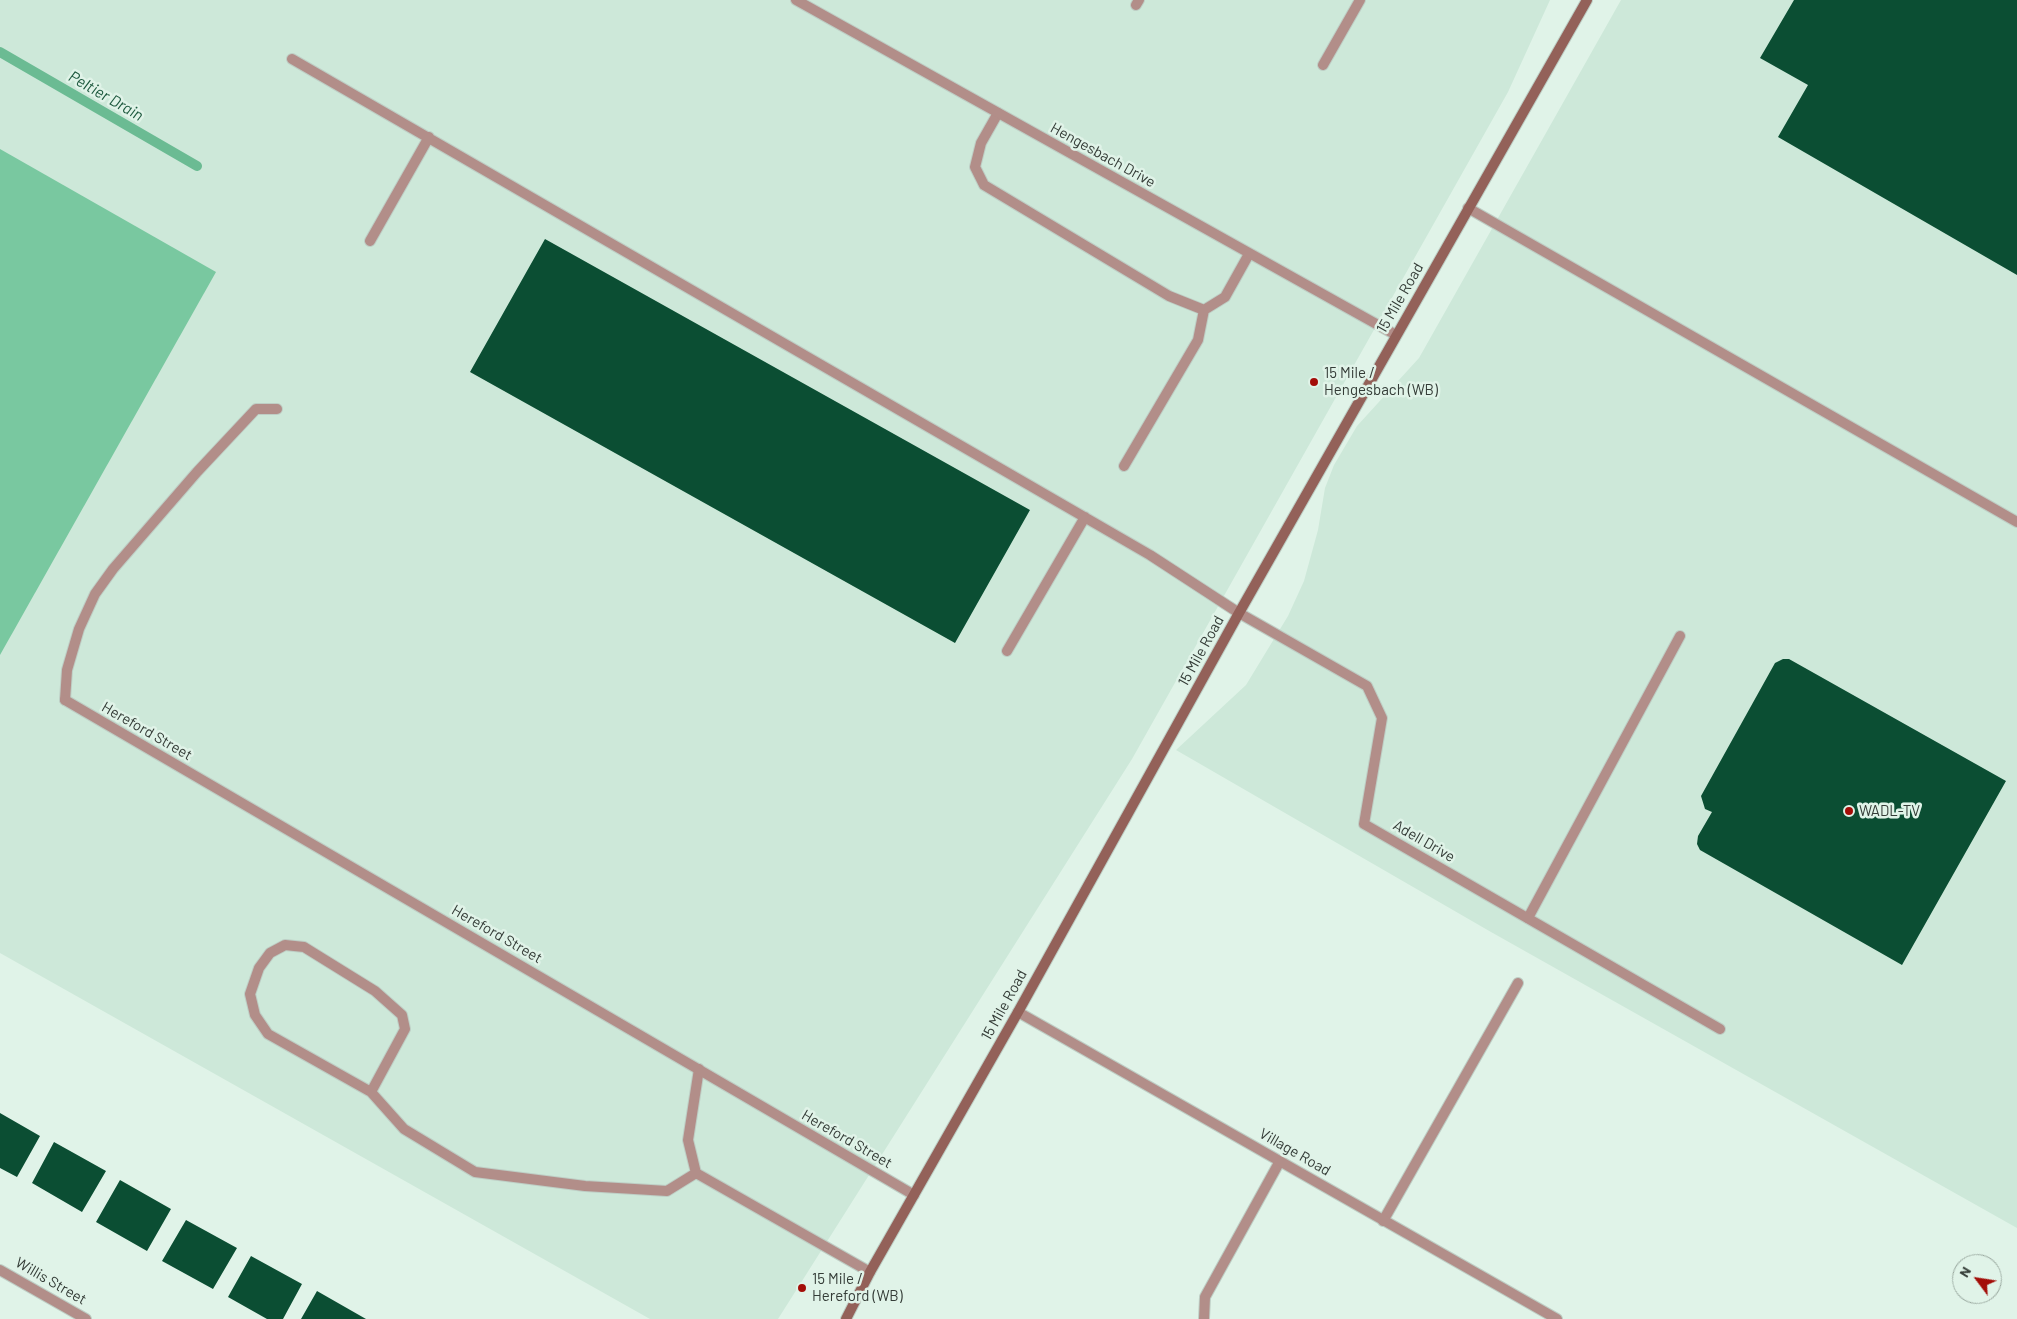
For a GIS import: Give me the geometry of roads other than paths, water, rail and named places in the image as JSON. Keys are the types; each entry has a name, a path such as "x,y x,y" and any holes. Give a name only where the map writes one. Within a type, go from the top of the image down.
{"main road":[{"name":"15 Mile Road","path":"846,1319 870,1272 1018,1012 1239,613 1586,0"}],"street":[{"name":"Hengesbach Drive","path":"796,0 1396,335"},
{"path":"1323,65 1360,0"},
{"path":"292,58 1150,555 1239,613"},
{"path":"998,114 982,144 975,167 984,185 1169,296 1204,310"},
{"path":"370,241 429,137"},
{"path":"1468,208 2017,522"},
{"path":"1124,466 1198,340 1204,310 1225,297 1249,254"},
{"name":"Hereford Street","path":"277,409 256,409 197,472 108,576 95,594 79,629 67,670 65,700 914,1195"},
{"path":"1007,651 1085,517"},
{"name":"Adell Drive","path":"1239,613 1367,686 1382,718 1364,824 1720,1029"},
{"path":"1528,918 1680,636"},
{"path":"371,1092 405,1029 402,1015 375,991 304,948 285,945 270,953 259,968 250,994 255,1015 268,1034 371,1092 404,1129 475,1172 585,1186 667,1191 696,1173"},
{"path":"1384,1220 1518,983"},
{"name":"Village Road","path":"1018,1012 1557,1319"},
{"path":"699,1069 688,1140 696,1173 870,1272"},
{"path":"1204,1319 1205,1297 1280,1161"},
{"name":"Willis Street","path":"0,1270 86,1319"}],"waterway":[{"name":"Peltier Drain","path":"0,52 197,166"}],"place":[{"name":"15 Mile / Hengesbach (WB)","path":"1314,382"},
{"name":"WADL-TV","path":"1849,811"},
{"name":"15 Mile / Hereford (WB)","path":"802,1288"}]}
